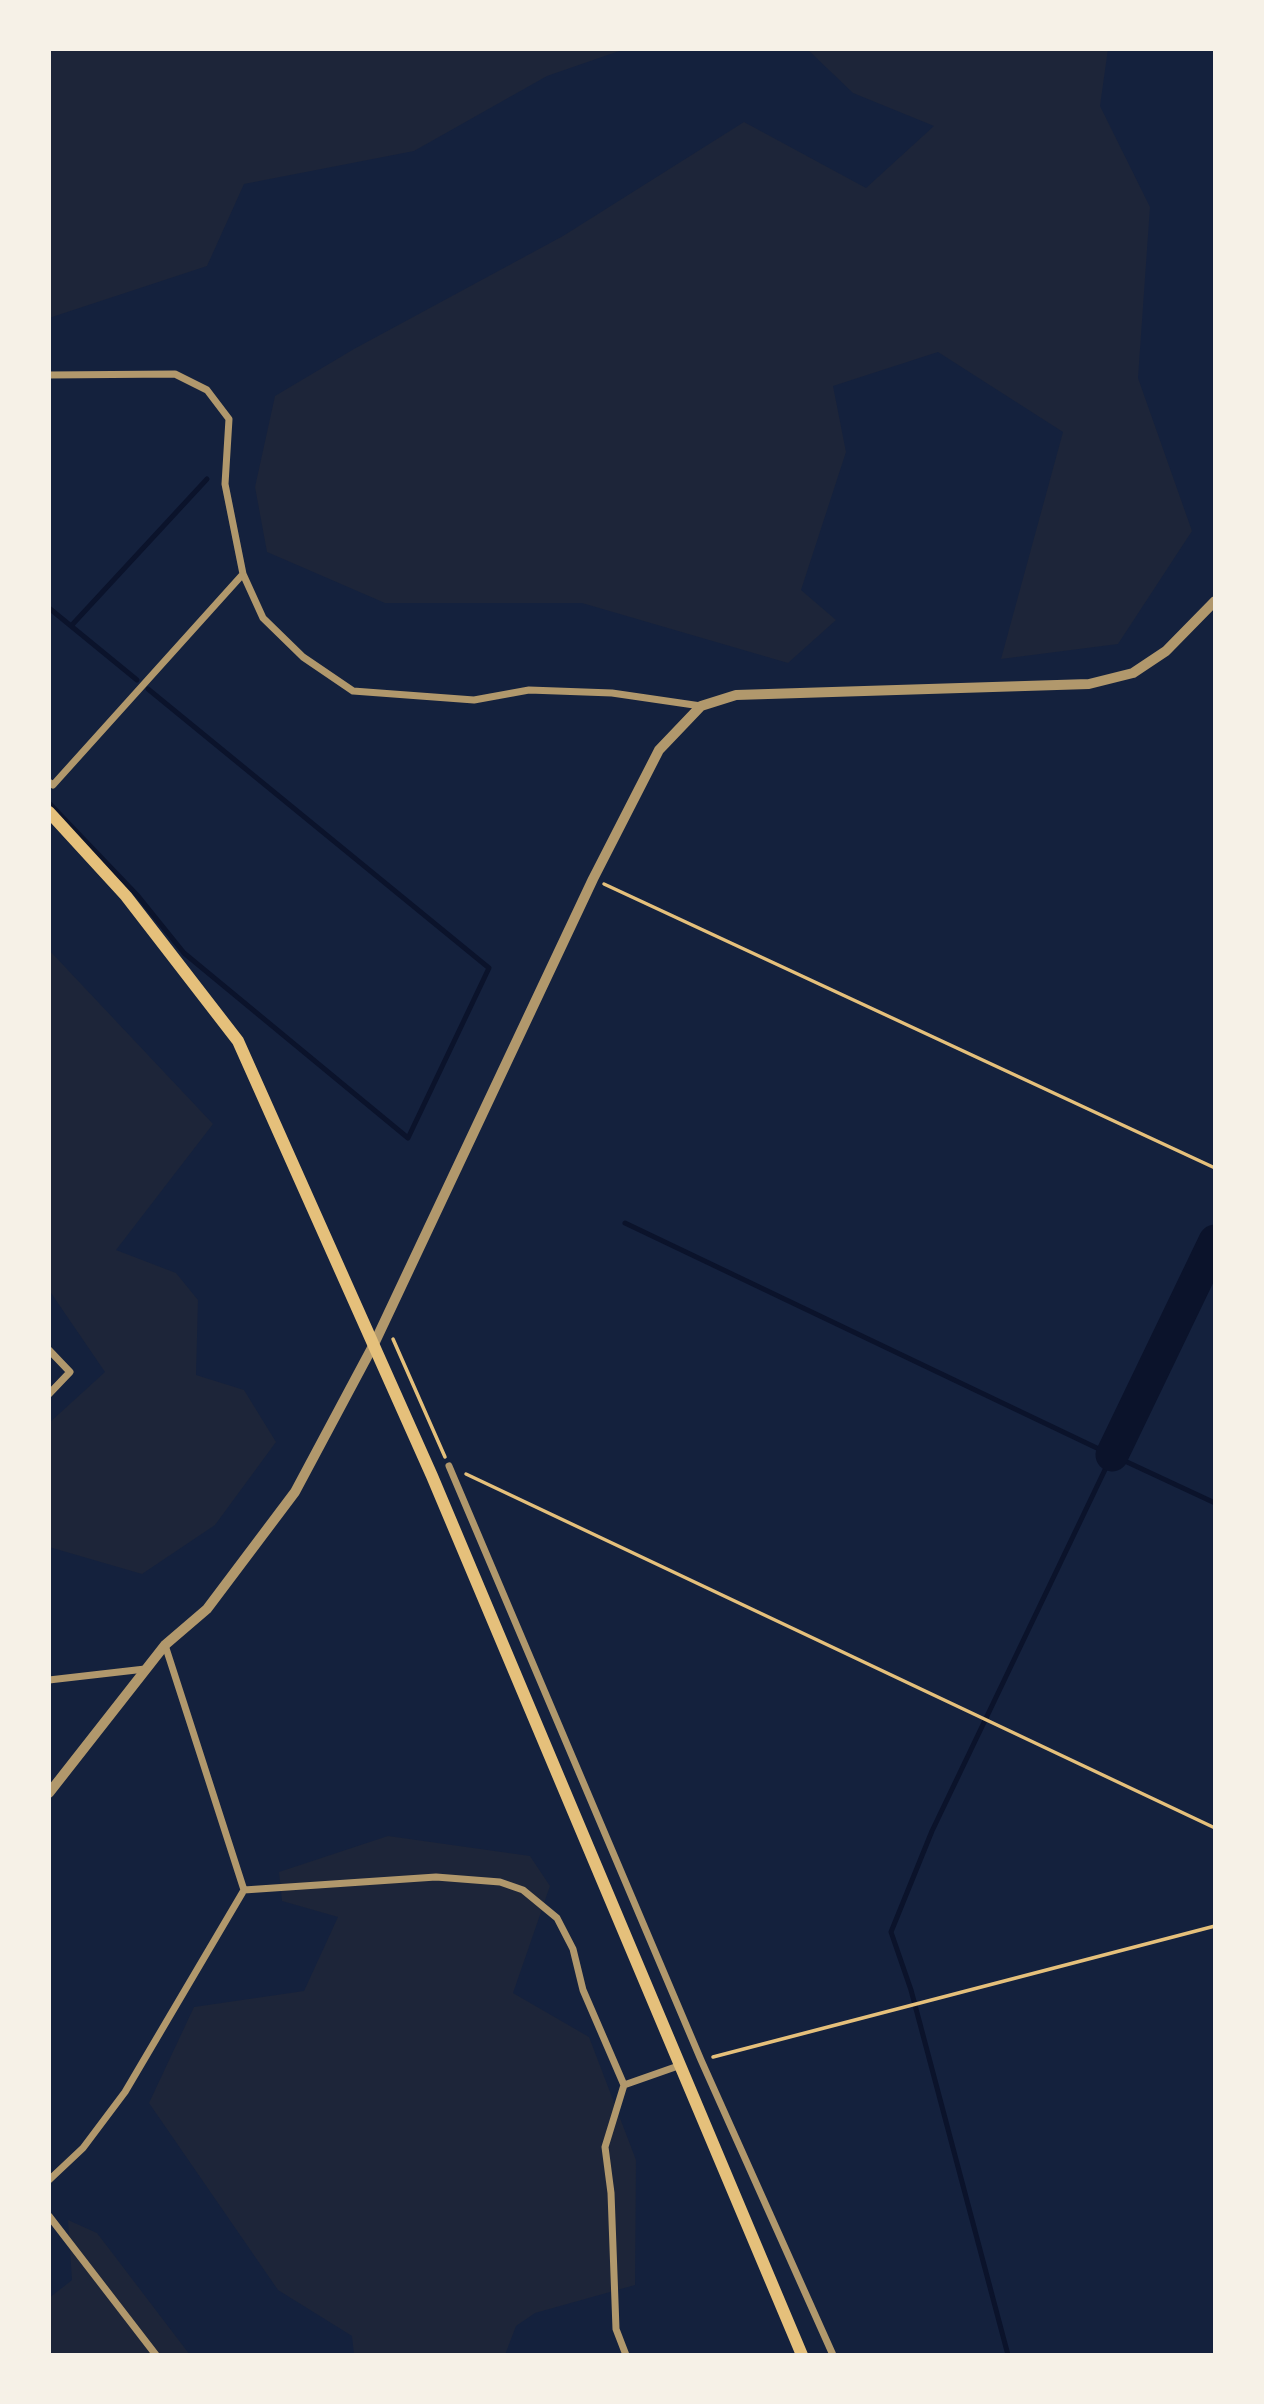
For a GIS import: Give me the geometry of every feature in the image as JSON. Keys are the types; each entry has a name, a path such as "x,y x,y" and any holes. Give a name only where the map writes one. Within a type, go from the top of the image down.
{"main road":[{"path":"49,812 125,896 238,1041 374,1344 802,2355"}],"street":[{"path":"49,375 175,374 207,390 229,419 225,484 243,574 263,618 303,657 353,691 474,701 528,690 612,694 701,706 736,695 1089,684 1133,673 1144,666 1166,651 1215,600"},
{"path":"49,782 53,785 243,574"},
{"path":"49,1793 165,1645 207,1608 295,1492 374,1344 593,879 659,750 701,706"},
{"path":"49,1350 70,1372 49,1394"},
{"path":"449,1466 701,2060 833,2355"},
{"path":"49,2180 83,2148 125,2092 244,1890 165,1645"},
{"path":"49,1680 145,1669"},
{"path":"244,1890 436,1877 500,1882 523,1889 557,1918 573,1949 583,1990 624,2085 605,2147 611,2193 615,2329 626,2355"},
{"path":"624,2085 681,2065"},
{"path":"49,2216 156,2355"}],"path":[{"path":"593,879 1215,1168"},
{"path":"385,1321 449,1466 1215,1828"},
{"path":"701,2060 1215,1926"}],"shaded area":[{"path":"49,49 625,49 547,76 414,151 244,184 207,266 49,318"},
{"path":"807,49 1108,49 1100,106 1150,207 1138,378 1192,531 1118,644 1001,659 1063,432 938,352 833,386 846,452 801,590 836,620 788,663 582,603 385,603 267,552 255,487 275,396 354,349 563,236 744,122 866,188 934,126 853,93"},
{"path":"49,950 213,1124 116,1250 176,1273 198,1300 196,1375 244,1390 276,1442 215,1525 142,1574 49,1547 49,1423 105,1372 49,1290"},
{"path":"388,1836 530,1856 550,1886 513,1993 589,2037 636,2160 635,2285 535,2313 516,2326 505,2355 354,2355 352,2336 278,2290 149,2103 194,2007 304,1991 338,1917 282,1901 279,1872"},
{"path":"68,2220 97,2233 190,2355 49,2355 49,2298 72,2280"}],"waterway":[{"path":"71,626 207,479"},
{"path":"49,608 137,680"},
{"path":"49,803 138,896 184,953 408,1138 489,968 148,689"},
{"path":"625,1223 1101,1450"},
{"path":"1112,1455 1215,1241"},
{"path":"1008,2355 911,1990 891,1932 932,1831 1112,1455"},
{"path":"1127,1462 1215,1503"}]}
